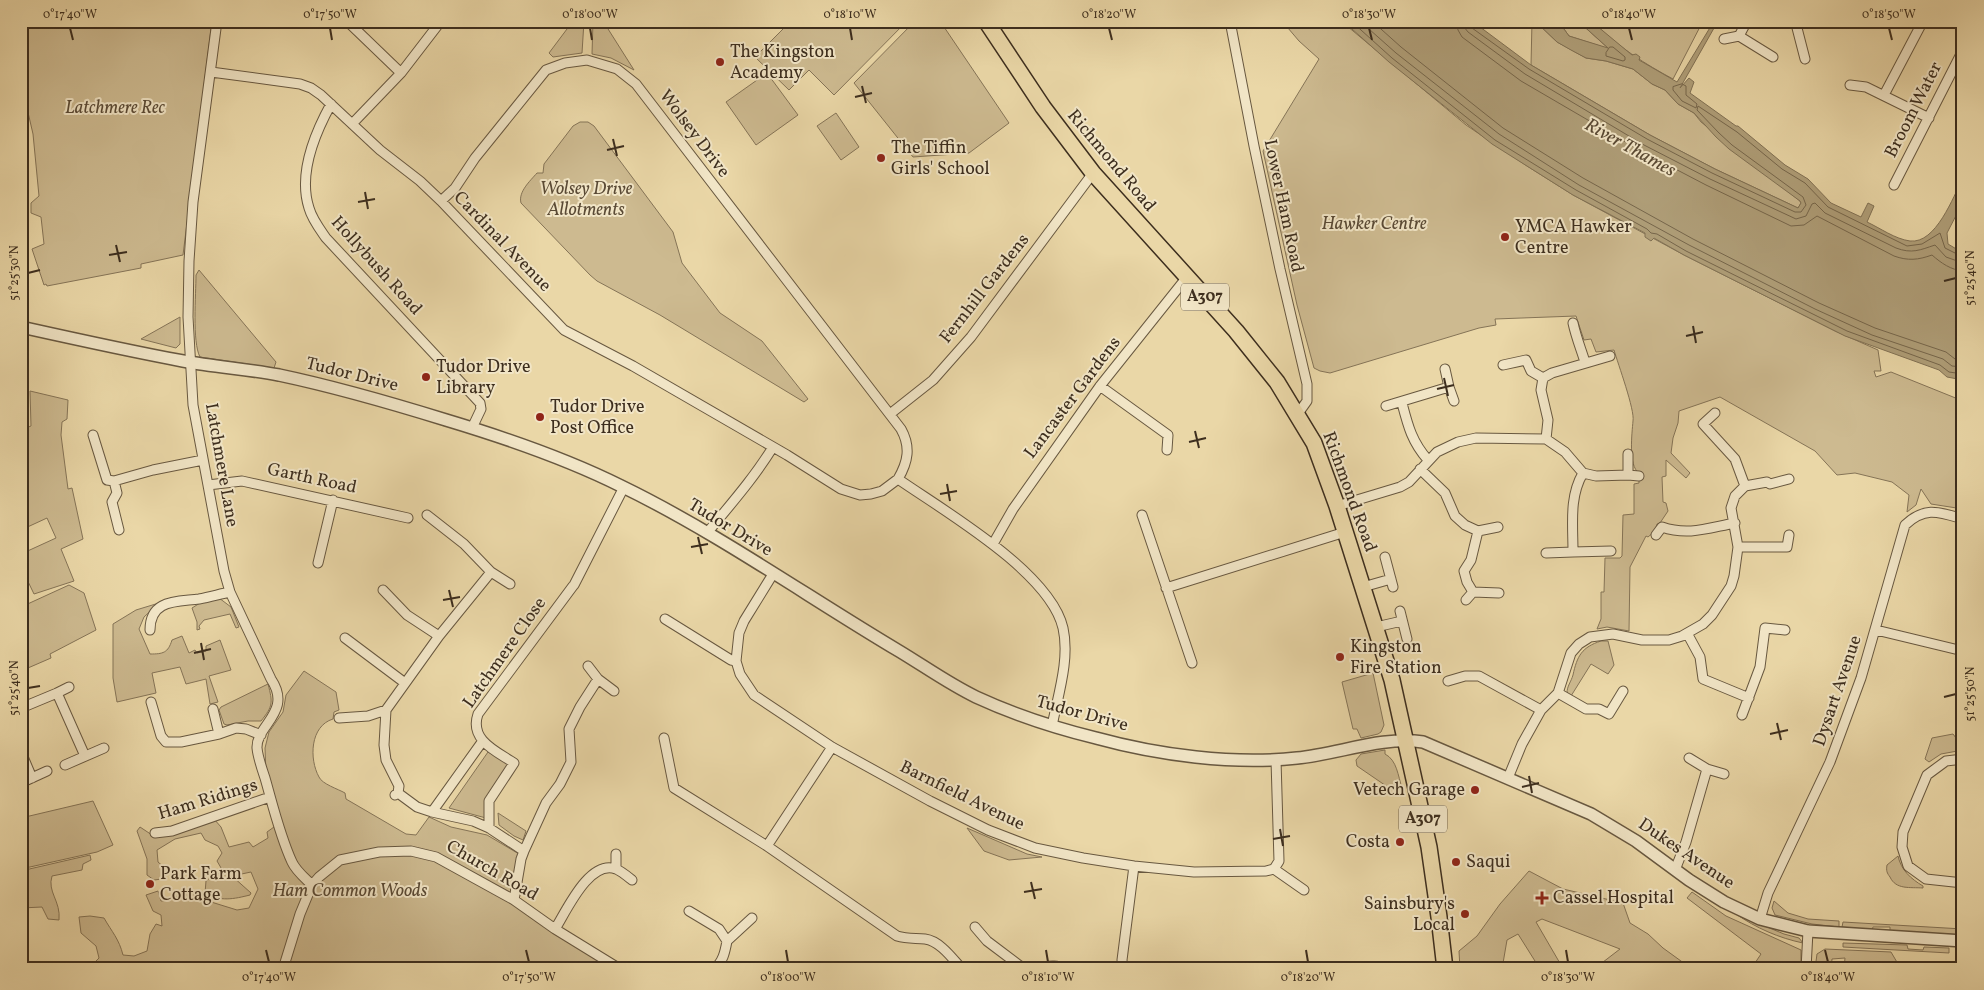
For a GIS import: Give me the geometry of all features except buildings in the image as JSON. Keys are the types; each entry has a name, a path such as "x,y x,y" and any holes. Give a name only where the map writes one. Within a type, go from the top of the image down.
{"main road":[{"name":"Richmond Road","path":"990,23 1047,112 1093,173 1236,331 1277,382 1314,443 1337,506 1392,680 1428,841 1445,969"}],"street":[{"name":"Latchmere Lane","path":"217,21 194,202 189,261 188,317 193,397 224,571 230,592 278,689 276,711 261,735 257,747 270,797 293,864 312,885"},
{"path":"347,21 401,73"},
{"path":"352,124 401,73 441,21"},
{"name":"Lower Ham Road","path":"1230,21 1280,269 1307,384 1305,405 1295,412"},
{"path":"1739,36 1747,21"},
{"path":"1798,21 1797,28 1806,59"},
{"path":"1884,96 1923,21"},
{"path":"1724,38 1739,36 1773,57"},
{"name":"Broom Water","path":"1894,185 1963,50"},
{"name":"Wolsey Drive","path":"441,201 455,188 475,158 546,70 565,63 587,60 617,69 636,84 901,429 908,446 906,462 898,479"},
{"name":"Cardinal Avenue","path":"211,72 300,84 311,88 441,201 564,330 633,366 773,447 841,489 860,495 871,494 882,491 898,479"},
{"path":"1850,86 1866,87 1929,118"},
{"name":"Hollybush Road","path":"331,104 312,146 307,169 305,193 312,216 326,238 480,403 481,409 472,428"},
{"name":"Fernhill Gardens","path":"890,414 933,380 971,337 1093,173"},
{"name":"Lancaster Gardens","path":"993,544 1013,509 1100,386 1187,277"},
{"path":"1573,323 1578,345 1582,349 1585,362"},
{"name":"Tudor Drive","path":"21,327 192,363 278,375 386,401 472,428 563,460 624,487 707,533 973,695 1015,714 1052,726 1100,740 1169,752 1232,759 1276,760 1308,757 1377,743 1406,740"},
{"path":"1542,378 1585,362 1610,356"},
{"path":"1503,365 1526,360 1531,371 1542,378"},
{"path":"1445,369 1454,401"},
{"path":"1542,378 1542,390 1548,420 1546,439"},
{"path":"1100,386 1168,435 1167,450"},
{"path":"1386,406 1402,403 1449,387"},
{"path":"1402,403 1410,434 1428,460"},
{"path":"1714,413 1703,424 1735,459 1745,486"},
{"path":"93,435 106,480 114,481 153,470 203,460"},
{"path":"1337,506 1400,487 1408,482 1437,452 1458,442 1476,438 1546,439 1565,452 1583,473 1596,476 1639,476"},
{"path":"707,533 744,486 757,473 773,447"},
{"path":"1628,454 1628,475"},
{"path":"1420,469 1445,494 1455,516 1465,524 1478,531 1498,527"},
{"path":"1573,552 1573,498 1575,486 1583,473"},
{"path":"898,479 993,544 1038,584 1058,612 1063,629 1065,649 1052,726"},
{"path":"1508,778 1522,744 1541,710 1558,693 1571,653 1579,644 1590,637 1613,634 1654,641 1669,640 1703,624 1712,615 1726,594 1734,576 1738,547 1731,508 1735,496 1745,486 1767,482 1770,484 1789,479"},
{"path":"114,481 117,492 112,502 119,530"},
{"name":"Garth Road","path":"208,485 242,481 408,518"},
{"name":"Latchmere Close","path":"482,742 477,734 475,725 478,714 573,586 624,487"},
{"path":"318,564 333,500"},
{"name":"Dysart Avenue","path":"1760,918 1768,894 1830,762 1861,678 1905,525 1913,517 1929,512 1963,519"},
{"path":"427,515 464,544 491,572 510,584"},
{"path":"1142,515 1192,664"},
{"path":"1656,535 1664,523 1675,531 1688,533 1735,523"},
{"path":"1473,592 1467,582 1464,570 1471,560 1478,531"},
{"path":"1166,588 1345,532"},
{"path":"1787,557 1790,535"},
{"path":"1738,547 1788,547"},
{"path":"1546,553 1611,551"},
{"path":"1363,586 1392,583 1385,556"},
{"path":"491,572 439,636 386,710 384,745 386,760 399,786 395,795 417,807 489,828 524,851"},
{"path":"665,619 731,660 736,661 737,643 744,621 773,574"},
{"path":"383,590 407,615 439,636"},
{"path":"150,630 150,618 154,612 168,603 200,599 230,592"},
{"path":"1473,592 1499,593"},
{"path":"1466,600 1473,592"},
{"path":"1376,627 1401,616 1407,639"},
{"path":"1742,715 1760,667 1765,628 1785,630"},
{"path":"1876,630 1963,651"},
{"path":"1687,633 1700,657 1703,679 1749,698"},
{"path":"345,638 405,683"},
{"name":"Barnfield Avenue","path":"736,661 740,674 754,695 832,747 930,801 988,830 1035,848 1134,866 1194,872 1266,871 1274,869"},
{"path":"588,666 598,679 614,691"},
{"path":"1448,681 1466,676 1479,676 1541,710"},
{"path":"514,900 524,851 546,803 560,784 571,762 569,729 580,707 598,679"},
{"path":"21,708 69,687"},
{"path":"1558,693 1586,709 1599,709 1609,714 1623,691"},
{"path":"57,693 85,756"},
{"path":"151,702 161,736 166,742 181,742 219,734 236,728 246,729 261,735"},
{"path":"213,708 219,734"},
{"path":"339,718 368,716 386,710"},
{"path":"664,738 674,788 767,846 897,936 907,939 925,939 933,942 948,953 962,969"},
{"name":"Dukes Avenue","path":"1406,740 1432,745 1591,814 1636,841 1675,870 1724,902 1760,918 1808,931 1963,941"},
{"path":"432,812 482,742 514,763 489,801 489,828"},
{"path":"767,846 832,747"},
{"path":"66,764 104,748"},
{"path":"21,752 32,778"},
{"path":"1689,758 1707,768 1724,774"},
{"path":"1963,758 1946,762 1927,775 1903,832 1902,847 1908,866 1920,876 1944,882 1963,883"},
{"path":"1276,760 1279,862 1274,869 1304,890"},
{"path":"1675,870 1686,842 1707,768"},
{"path":"23,782 47,771"},
{"name":"Ham Ridings","path":"155,834 172,831 270,797"},
{"name":"Church Road","path":"283,969 298,920 312,885 319,876 340,860 379,852 411,851 436,857 514,900 555,929 620,969"},
{"path":"616,854 616,869"},
{"path":"1123,969 1134,866"},
{"path":"555,929 585,880 609,868 616,869 632,880"},
{"path":"689,911 719,929 727,941"},
{"path":"714,969 719,965 727,941 752,918"},
{"path":"975,927 987,941 1024,969"},
{"path":"1806,969 1808,931"},
{"path":"1042,968 1058,965 1068,969"}],"green space":[{"name":"Latchmere Rec","path":"21,21 212,21 183,255 141,264 141,268 47,286 46,284 44,285 32,249 44,244 41,217 31,213 31,203 39,196 33,134 21,82"},
{"path":"573,21 584,21 582,53 553,57 549,53"},
{"path":"593,21 603,21 634,70 611,58 592,54"},
{"path":"791,21 907,21 834,95 809,70 789,90 755,57"},
{"path":"915,21 940,21 1009,123 969,153 913,157 854,83"},
{"name":"Hawker Centre","path":"1282,21 1341,21 1466,125 1573,195 1684,255 1835,331 1878,350 1881,371 1874,371 1876,377 1891,372 1963,401 1963,509 1931,504 1921,489 1916,505 1907,512 1909,495 1892,482 1855,473 1837,475 1815,451 1720,397 1679,411 1671,453 1690,473 1686,478 1666,460 1666,476 1662,477 1663,502 1666,503 1668,511 1660,523 1657,524 1655,531 1648,537 1646,536 1630,567 1629,631 1607,627 1597,629 1601,619 1601,592 1604,592 1605,558 1620,558 1622,556 1623,515 1634,514 1634,484 1639,483 1639,473 1633,464 1632,457 1633,415 1614,350 1596,352 1591,339 1584,340 1576,316 1495,319 1496,325 1479,328 1330,373 1314,368 1297,305 1263,151 1319,59 1299,41"},
{"path":"1532,21 1535,21 1557,42 1586,58 1606,61 1633,69 1652,84 1665,90 1678,104 1694,113 1701,122 1800,201 1801,203 1798,208 1715,169 1650,135 1531,65"},
{"path":"1553,21 1578,21 1609,49 1569,36 1564,29"},
{"path":"1600,21 1703,21 1673,79 1615,41 1597,26"},
{"path":"767,73 798,115 756,145 726,102"},
{"path":"836,113 859,147 841,160 817,126"},
{"name":"Wolsey Drive Allotments","path":"580,122 588,122 594,126 673,232 682,263 720,313 762,341 808,399 804,402 660,315 597,281 521,203 521,195 525,187 537,173 543,173 544,164 573,126"},
{"path":"199,270 276,362 274,368 200,357 196,341 195,318 196,275"},
{"path":"180,317 180,344 176,348 141,339"},
{"path":"30,391 68,400 67,419 62,422 61,435 68,489 72,488 83,539 61,549 74,581 34,594 21,567 21,554 56,538 47,518 21,530 21,430 31,426"},
{"path":"69,585 84,593 96,630 50,654 51,658 21,671 21,607"},
{"path":"219,598 231,607 239,627 236,628 230,614 204,620 199,626 200,629 197,630 197,622 192,608 200,603"},
{"path":"159,603 144,617 139,629 150,654 164,652 169,648 172,640 182,636 189,653 195,650 197,653 206,651 206,646 220,640 231,670 209,676 218,702 210,704 206,679 186,684 180,667 152,673 156,693 117,702 113,678 113,624 136,610"},
{"path":"1601,641 1608,641 1614,665 1608,674 1591,664 1571,696 1567,693 1568,686 1581,653 1589,646"},
{"name":"Ham Common Woods","path":"304,671 336,692 339,710 334,712 333,719 320,728 316,736 313,753 316,770 321,780 345,793 346,799 406,834 416,835 429,817 451,827 487,835 519,854 509,897 622,969 88,969 99,958 96,946 81,933 79,917 104,918 117,940 123,955 134,956 147,951 150,934 156,924 162,926 161,915 153,911 146,895 158,891 161,901 169,900 192,889 195,897 237,910 249,908 258,889 251,872 232,876 251,893 250,895 222,899 205,893 206,881 215,874 224,873 217,861 222,853 218,846 205,840 201,833 175,839 157,850 158,862 165,868 162,879 154,880 147,875 147,859 137,831 140,827 155,837 214,819 221,827 229,847 249,842 253,847 268,838 267,832 274,827 276,830 266,774 265,748 269,732 283,712 286,695"},
{"path":"1373,673 1384,725 1378,734 1361,738 1357,729 1353,729 1342,682"},
{"path":"268,684 271,704 261,721 224,724 219,710 221,707"},
{"path":"1953,734 1963,747 1963,750 1941,754 1929,762 1925,759 1932,738"},
{"path":"1385,750 1385,754 1392,760 1396,769 1402,788 1399,792 1395,792 1357,766 1356,760 1361,754"},
{"path":"488,752 510,764 486,818 449,808"},
{"path":"93,801 113,845 97,852 21,869 21,818"},
{"path":"498,813 526,831 523,840 499,825"},
{"path":"967,828 1027,854 1042,857 1009,860 984,851"},
{"path":"90,855 91,860 83,864 82,870 52,876 51,887 58,907 59,920 48,919 42,907 21,908 21,881 26,880 28,876 25,870"},
{"path":"1898,856 1904,870 1923,888 1904,887 1893,881 1887,872 1887,865"},
{"name":"Cassel Hospital","path":"1529,871 1563,889 1623,903 1630,923 1648,934 1663,948 1692,969 1594,969 1620,949 1542,919 1536,922 1561,965 1558,969 1540,969 1518,934 1507,940 1502,969 1460,969 1459,951 1477,936 1500,904"},
{"path":"1692,892 1726,916 1801,950 1801,969 1751,969 1761,954 1687,898"},
{"path":"1774,901 1788,913 1808,919 1839,921 1839,927 1812,924 1775,915 1772,908"},
{"path":"1736,914 1784,934 1799,938 1803,943 1768,932"},
{"path":"1843,922 1963,929 1963,935 1890,931 1890,927 1873,927 1872,930 1842,927"},
{"path":"1843,943 1907,945 1908,949 1923,950 1924,947 1949,948 1949,953 1843,947"},
{"path":"1825,949 1891,952 1901,969 1844,969 1845,958 1832,959 1831,969 1815,969 1817,954"}],"water":[{"name":"River Thames","path":"1343,21 1472,21 1531,65 1650,135 1715,169 1798,208 1801,203 1800,201 1729,149 1694,113 1678,104 1665,90 1652,84 1633,69 1606,61 1586,58 1557,42 1535,21 1553,21 1564,29 1569,36 1608,48 1578,21 1600,21 1597,26 1632,55 1636,54 1640,57 1639,60 1677,82 1714,21 1718,21 1680,88 1689,78 1694,82 1690,93 1738,126 1785,165 1808,179 1831,203 1861,217 1868,203 1874,206 1867,222 1899,238 1910,241 1919,240 1936,227 1949,207 1963,178 1963,202 1947,233 1948,244 1963,253 1963,380 1947,377 1939,370 1845,336 1654,238 1651,241 1645,237 1645,233 1573,195 1492,144 1389,62"}],"place":[{"name":"The Kingston Academy","path":"720,62"},
{"name":"The Tiffin Girls' School","path":"881,158"},
{"name":"YMCA Hawker Centre","path":"1505,237"},
{"name":"Tudor Drive Library","path":"426,377"},
{"name":"Tudor Drive Post Office","path":"540,417"},
{"name":"Kingston Fire Station","path":"1340,657"},
{"name":"Vetech Garage","path":"1475,790"},
{"name":"Costa","path":"1400,842"},
{"name":"Saqui","path":"1456,862"},
{"name":"Park Farm Cottage","path":"150,884"},
{"name":"Cassel Hospital","path":"1542,898"},
{"name":"Sainsbury's Local","path":"1465,914"}]}
